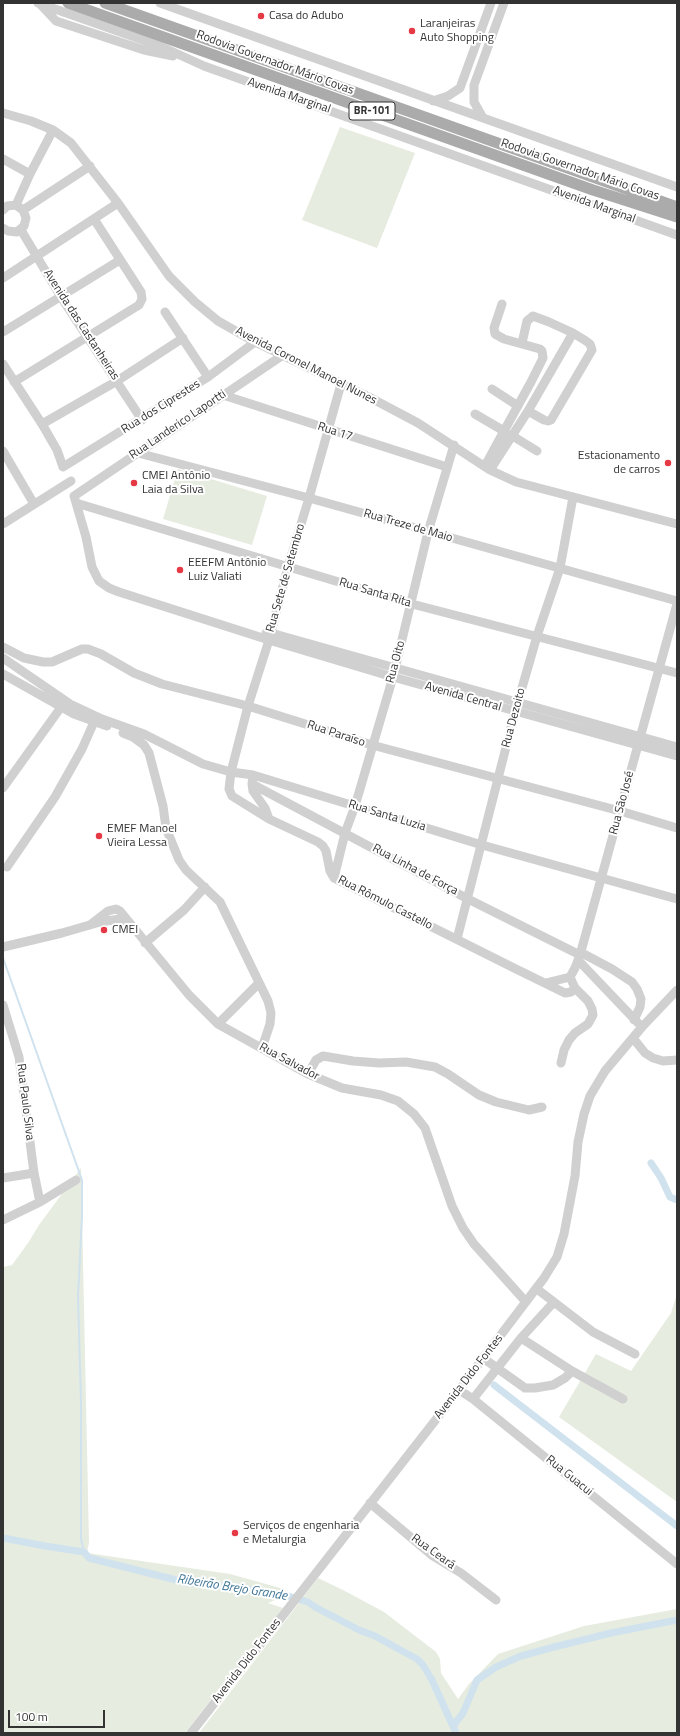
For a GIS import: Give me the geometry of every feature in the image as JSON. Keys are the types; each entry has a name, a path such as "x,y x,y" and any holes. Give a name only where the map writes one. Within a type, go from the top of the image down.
{"main road":[{"name":"Rodovia Governador Mário Covas","path":"68,3 593,190 677,217"},
{"name":"Rodovia Governador Mário Covas","path":"105,3 677,206"}],"street":[{"name":"Avenida Marginal","path":"38,3 146,41 204,66 677,235"},
{"path":"160,3 330,62 433,101 677,187"},
{"path":"433,101 448,96 460,88 491,3"},
{"path":"483,118 474,102 473,94 504,3"},
{"name":"Avenida Coronel Manoel Nunes","path":"4,116 31,121 53,130 71,143 118,203 157,261 177,286 218,321 255,342 418,423 488,468 516,482 677,524"},
{"path":"3,229 12,232 21,230 26,222 26,218 20,208 30,174 53,130"},
{"path":"3,160 30,174"},
{"path":"3,210 8,206 20,208 90,166"},
{"path":"3,278 118,203"},
{"path":"14,382 139,305 142,300 141,292 94,219"},
{"name":"Avenida das Castanheiras","path":"21,230 61,297 142,420"},
{"path":"3,332 120,260"},
{"path":"488,468 508,433 518,406 543,358 540,349 497,336 494,332 502,304"},
{"path":"165,312 208,377"},
{"path":"522,343 527,321 533,316 573,333 586,341 592,347 592,350 554,416 548,421 528,411"},
{"path":"508,433 528,411 573,333"},
{"path":"3,364 42,424 117,381 183,338"},
{"name":"Rua dos Ciprestes","path":"42,424 57,450 63,467 142,420 208,377 255,342"},
{"name":"Rua Landerico Laportti","path":"75,499 138,452 283,356"},
{"name":"Rua Sete de Setembro","path":"231,772 248,706 270,637 288,567 310,498 341,384"},
{"path":"492,389 518,406"},
{"name":"Rua 17","path":"223,396 447,467"},
{"path":"475,414 537,451"},
{"name":"Rua Oito","path":"334,878 345,833 355,806 395,668 412,604 428,532 454,445"},
{"path":"3,451 34,504"},
{"name":"Rua Treze de Maio","path":"138,452 310,498 677,602"},
{"path":"3,524 71,481"},
{"name":"Rua Dezoito","path":"457,940 516,708 537,636 560,568 572,497"},
{"name":"Rua Santa Rita","path":"75,499 288,567 412,604 677,673"},
{"name":"Avenida Central","path":"75,499 86,537 94,574 103,584 119,592 251,634 270,637 395,668 516,708"},
{"name":"Rua São José","path":"570,977 579,956 677,602"},
{"name":"Avenida Central","path":"270,637 392,677 638,740 677,747"},
{"name":"Rua Paraíso","path":"3,647 24,658 43,662 52,662 88,649 101,654 147,679 248,706 372,745 620,811 677,828"},
{"path":"3,658 63,704"},
{"path":"3,674 133,737 144,745 149,753 163,806 166,828 179,860 186,870 220,902 258,984 268,1001 270,1024 262,1048"},
{"path":"3,788 63,704"},
{"path":"8,867 55,796 98,721"},
{"name":"Rua Santa Luzia","path":"98,721 144,734 203,764 252,779 355,806 482,845 677,899"},
{"name":"Avenida Central","path":"638,740 677,756"},
{"name":"Rua Rômulo Castello","path":"231,772 229,790 232,796 269,819 318,842 323,846 330,872 334,878 565,992 571,992 575,988"},
{"path":"252,779 253,792 265,808 269,819"},
{"name":"Rua Linha de Força","path":"252,779 345,833 579,956 634,1020 642,1027"},
{"path":"145,943 184,910 205,888"},
{"name":"Rua Salvador","path":"3,947 90,925 108,911 116,909 120,911 189,995 218,1024 308,1074 342,1088 381,1095 398,1101 414,1114 427,1134 452,1206 463,1228 474,1244 526,1302"},
{"path":"579,956 612,970 632,982 641,999 640,1007 634,1020"},
{"path":"546,983 570,977 575,988 588,1001 592,1008 593,1015 588,1024 574,1033 569,1040 564,1050 561,1063"},
{"path":"218,1024 258,984"},
{"name":"Avenida Dido Fontes","path":"191,1733 537,1289 557,1257 564,1234 575,1176 578,1142 584,1114 590,1096 605,1071 642,1027 677,990"},
{"name":"Rua Paulo Silva","path":"3,1005 19,1057 34,1173 40,1202"},
{"path":"633,1038 645,1053 653,1058 663,1061 677,1060"},
{"path":"308,1074 316,1060 323,1056 353,1061 379,1063 406,1062 435,1067 479,1095 496,1102 529,1110 542,1107"},
{"path":"3,1178 34,1173"},
{"path":"3,1220 40,1202 76,1180"},
{"path":"537,1289 593,1332 635,1354"},
{"path":"473,1399 521,1338 554,1302"},
{"path":"521,1338 572,1372 622,1399"},
{"path":"483,1358 525,1388 553,1385 572,1372"},
{"name":"Rua Guacui","path":"459,1390 473,1399 677,1564"},
{"name":"Rua Ceará","path":"370,1503 433,1556 461,1572 496,1600"}],"shaded area":[{"path":"340,127 415,153 377,248 302,220"},
{"path":"178,469 267,496 252,545 163,519"},
{"path":"81,1168 89,1542 87,1553 230,1574 284,1589 287,1592 284,1596 268,1603 283,1608 185,1733 3,1733 3,1267 12,1265"},
{"path":"677,1294 677,1502 559,1417 596,1354 631,1371 671,1313"},
{"path":"318,1578 384,1612 436,1652 440,1659 441,1673 458,1699 469,1684 498,1654 584,1626 677,1609 677,1733 199,1733"}],"waterway":[{"path":"3,958 82,1180 82,1217 78,1296 81,1403 81,1539 84,1552"},
{"path":"651,1163 661,1178 670,1197 677,1200"},
{"path":"494,1385 677,1526"},
{"name":"Ribeirão Brejo Grande","path":"3,1538 84,1552 89,1558 188,1583 238,1587 275,1596 282,1594 308,1602 417,1659 423,1665 432,1680 456,1733"},
{"path":"453,1726 463,1713 477,1680 496,1667 521,1656 554,1647 611,1633 677,1620"}],"place":[{"name":"Casa do Adubo","path":"261,16"},
{"name":"Laranjeiras Auto Shopping","path":"412,31"},
{"name":"Estacionamento de carros","path":"668,463"},
{"name":"CMEI Antônio Laia da Silva","path":"134,483"},
{"name":"EEEFM Antônio Luiz Valiati","path":"180,570"},
{"name":"EMEF Manoel Vieira Lessa","path":"99,836"},
{"name":"CMEI","path":"104,930"},
{"name":"Serviços de engenharia e Metalurgia","path":"235,1533"}]}
